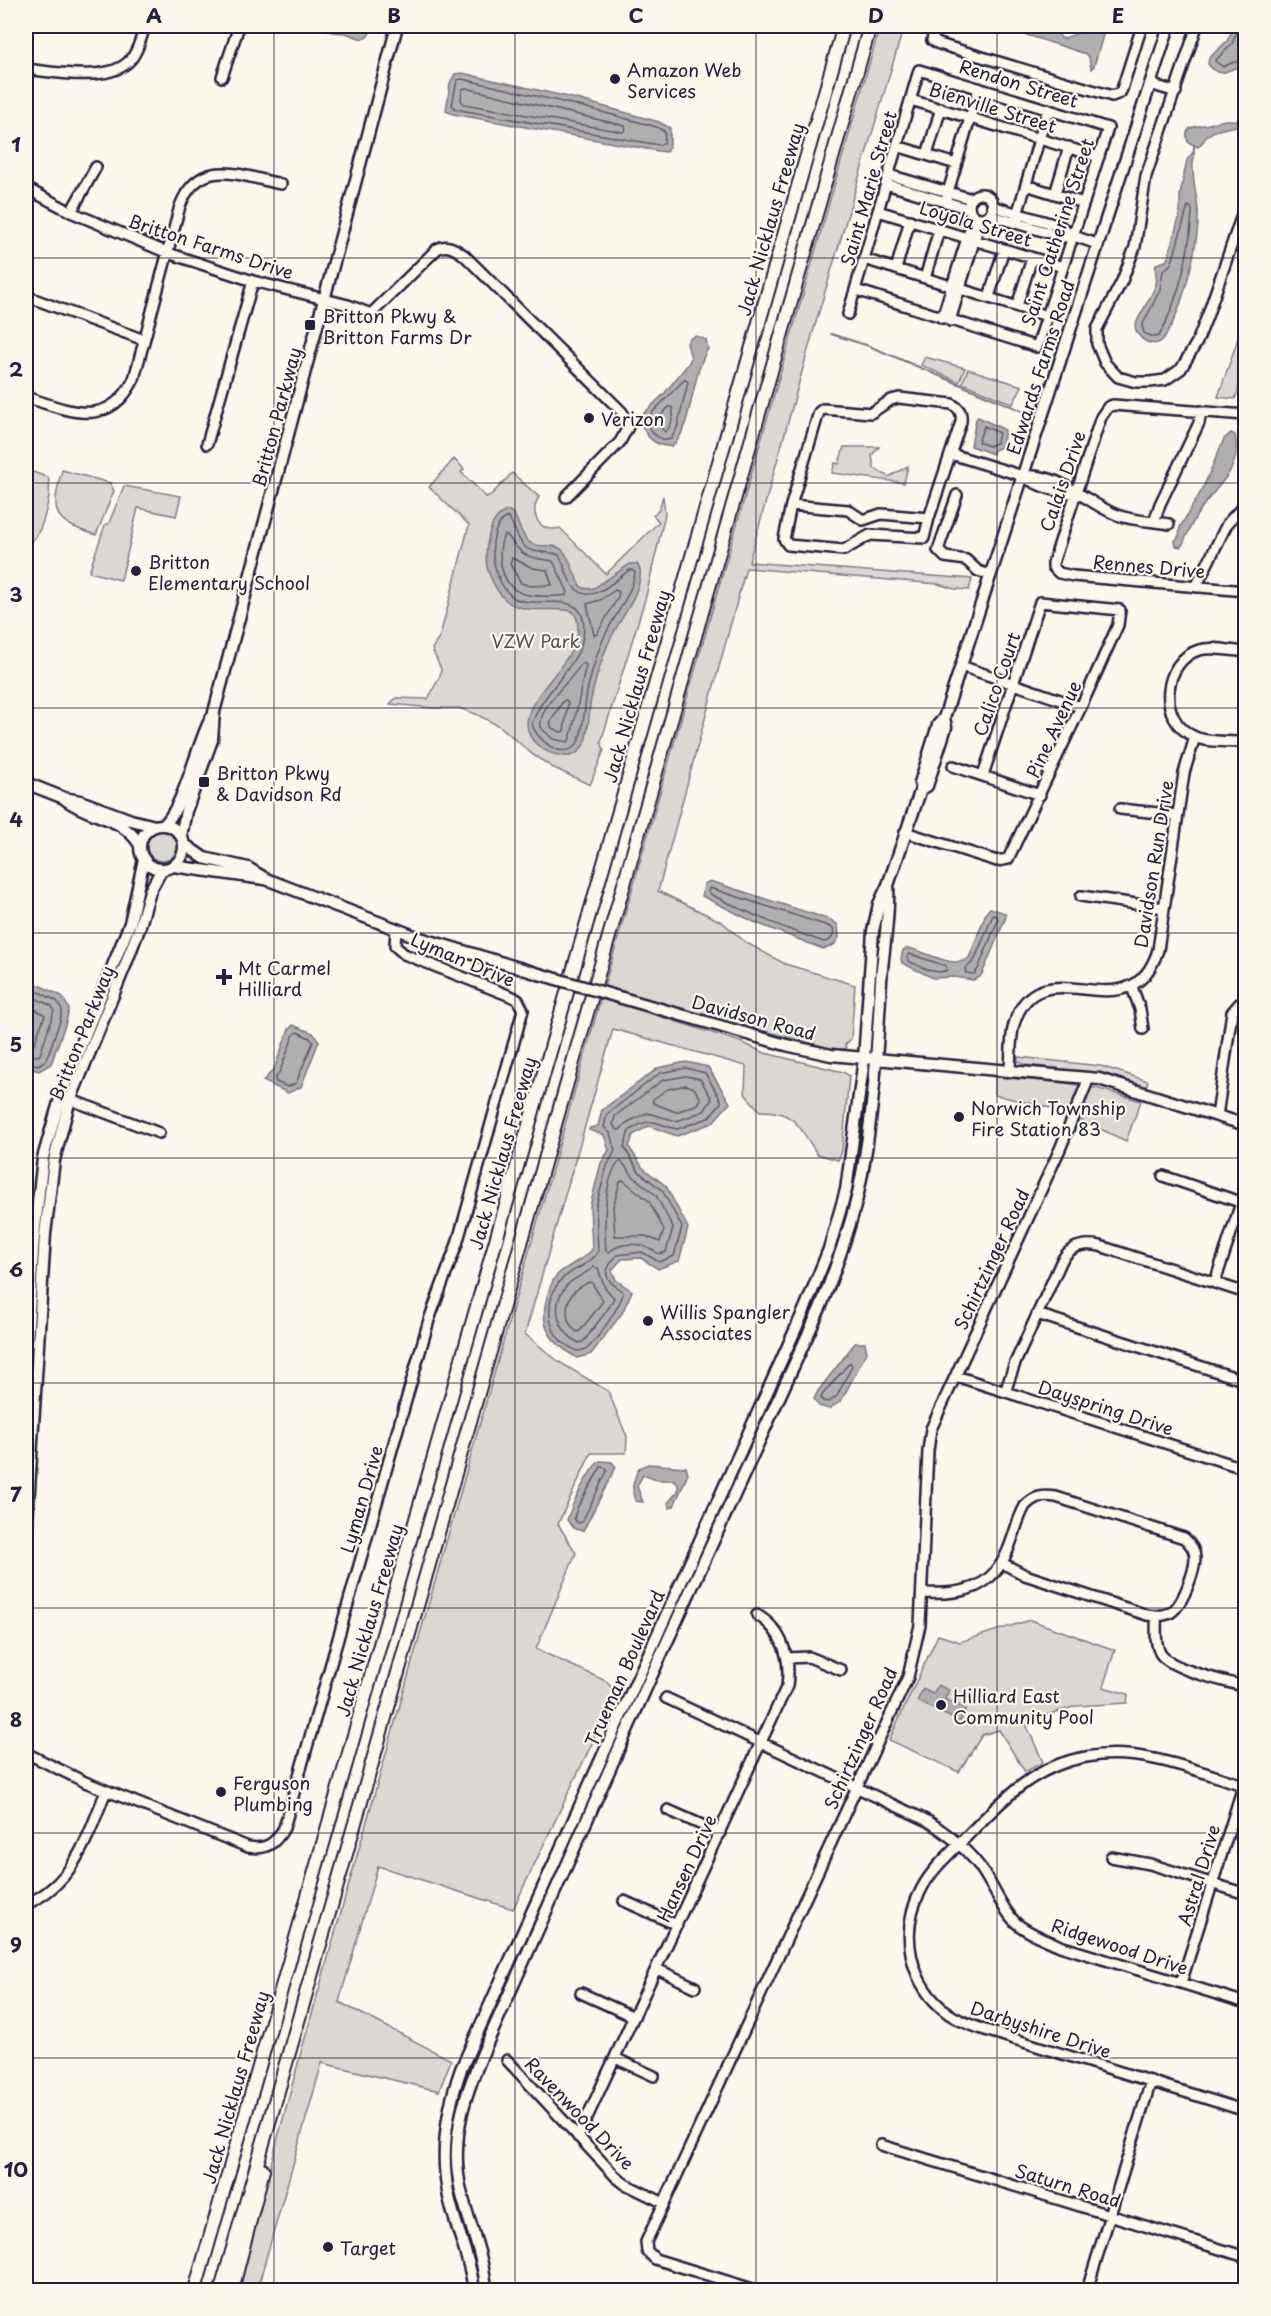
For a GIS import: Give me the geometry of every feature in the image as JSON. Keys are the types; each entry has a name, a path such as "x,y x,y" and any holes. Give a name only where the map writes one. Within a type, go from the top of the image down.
{"highway":[{"name":"Jack Nicklaus Freeway","path":"195,2290 844,26"},
{"path":"221,2290 870,26"},
{"path":"232,2290 259,2188 280,2085"},
{"path":"189,2290 220,2202"}],"main road":[{"name":"Britton Parkway","path":"183,840 186,811 212,740 214,712 397,26"},
{"name":"Edwards Farms Road","path":"864,1059 873,931 879,904 888,885 921,789 927,786 946,727 944,718 960,666 1169,26"},
{"name":"Britton Parkway","path":"159,826 172,815 179,801 202,736 214,712"},
{"path":"26,783 131,820 177,830 183,840 183,854 167,868 155,868 144,859 140,845 126,828 79,809 64,798"},
{"path":"140,845 144,834 159,826"},
{"name":"Davidson Road","path":"183,840 204,858 248,868 266,879 396,929 539,974 786,1045 831,1055 877,1061 1089,1078 1114,1083 1245,1125"},
{"name":"Britton Parkway","path":"26,1356 54,1160 66,1097 130,923 144,859"},
{"name":"Britton Parkway","path":"66,1097 125,966 150,891 167,868"},
{"name":"Davidson Road","path":"167,868 266,879"},
{"name":"Edwards Farms Road","path":"877,1061 884,940 889,905 888,885"},
{"name":"Trueman Boulevard","path":"474,2290 470,2268 448,2193 444,2154 452,2094 461,2069 806,1306 829,1249 846,1190 864,1059"},
{"name":"Trueman Boulevard","path":"486,2290 477,2245 461,2190 456,2153 461,2110 468,2088 655,1669 821,1306 841,1254 857,1196 866,1152 877,1061"},
{"name":"Britton Parkway","path":"26,1537 29,1338"}],"street":[{"path":"26,69 98,74 114,72 128,62 145,26"},
{"path":"222,77 239,26"},
{"path":"936,26 932,40 939,44 1107,96 1116,95 1122,89 1142,26"},
{"path":"1197,26 1146,176 1135,247 1122,280 1097,329 1098,344 1105,363 1118,377 1136,382 1150,382 1165,380 1181,369 1197,342 1245,203"},
{"name":"Rendon Street","path":"919,70 1108,128"},
{"name":"Saint Marie Street","path":"848,314 919,70"},
{"path":"1150,84 1176,92"},
{"path":"945,202 979,88"},
{"name":"Bienville Street","path":"911,100 1099,157"},
{"path":"927,155 941,108"},
{"path":"1016,218 1048,109"},
{"name":"Saint Catherine Street","path":"946,320 1037,347 1108,128"},
{"path":"897,146 956,164"},
{"path":"1055,194 1069,147"},
{"path":"71,212 96,166"},
{"path":"26,397 80,412 92,413 113,406 122,399 134,379 185,195 198,178 218,172 281,184"},
{"path":"887,179 945,202 981,213 1016,218 1063,237 1074,236 1097,244"},
{"path":"856,291 946,320 971,239 981,213 991,200 983,195 972,199 887,179"},
{"path":"1026,185 1084,203"},
{"name":"Britton Farms Drive","path":"26,188 71,212 168,254 253,281 348,304 371,314 437,249 445,246 453,248 464,255 622,412 629,425 620,442 566,497"},
{"path":"972,199 981,213"},
{"name":"Loyola Street","path":"878,211 1064,267"},
{"path":"896,269 910,220"},
{"path":"925,278 939,230"},
{"path":"989,297 1004,249"},
{"path":"1017,306 1032,258"},
{"path":"864,259 1047,316"},
{"path":"207,444 253,281"},
{"path":"26,296 144,340"},
{"path":"899,398 952,404 962,414 951,454 924,538 870,535 844,550 788,545 784,539 791,505 820,410 871,413 891,400 899,398"},
{"name":"Calais Drive","path":"1053,567 1101,417 1108,407 1113,405 1201,411"},
{"path":"1154,522 1160,504 1199,423 1201,411 1245,415"},
{"path":"951,454 1023,476 1033,483 1060,493 1075,493 1119,516 1169,524"},
{"path":"957,495 938,550 945,558 966,560 978,571 991,575"},
{"path":"1196,587 1227,524 1245,503"},
{"path":"791,505 853,511 863,520 881,514 929,518"},
{"name":"Rennes Drive","path":"1053,567 1064,575 1245,591"},
{"name":"Calico Court","path":"983,775 1015,684 1040,602 1120,610"},
{"name":"Pine Avenue","path":"905,832 997,861 1008,859 1118,625 1120,610"},
{"path":"1245,652 1206,649 1192,653 1181,664 1170,686 1168,696 1170,712 1179,726 1194,737 1245,742"},
{"path":"960,666 1081,706"},
{"name":"Davidson Run Drive","path":"1132,987 1143,978 1155,960 1184,773 1194,737"},
{"path":"953,766 1040,795"},
{"path":"1120,809 1178,815"},
{"path":"1081,896 1164,908"},
{"name":"Lyman Drive","path":"106,1791 248,1848 259,1849 270,1845 279,1838 284,1828 429,1320 457,1244 523,1010 518,1000 513,997 404,954 395,946 396,929"},
{"path":"1010,1071 1014,1024 1021,1008 1035,994 1058,987 1112,991 1132,987 1140,1009 1143,1029"},
{"path":"1217,1116 1232,1012 1245,1001"},
{"name":"Schirtzinger Road","path":"756,2290 664,2262 649,2255 646,2242 908,1677 919,1635 929,1437 1060,1149 1089,1078"},
{"path":"66,1097 159,1133"},
{"path":"1163,1176 1243,1203 1215,1282"},
{"path":"1005,1392 1015,1363 1065,1255 1077,1246 1086,1244 1100,1246 1245,1293"},
{"path":"1037,1314 1245,1381"},
{"name":"Dayspring Drive","path":"956,1376 1245,1469"},
{"path":"922,1593 953,1594 986,1581 1002,1563 1020,1514 1030,1501 1044,1495 1184,1538 1193,1549 1194,1564 1179,1605 1170,1612 1156,1616 1025,1575 1002,1563"},
{"path":"757,1615 778,1636 788,1658 809,1657 841,1670"},
{"path":"1156,1616 1157,1644 1166,1660 1244,1683"},
{"name":"Hansen Drive","path":"578,2137 787,1686 788,1658"},
{"name":"Ridgewood Drive","path":"666,1698 928,1821 959,1844 980,1866 1003,1907 1023,1928 1060,1946 1245,2003"},
{"path":"26,1753 106,1791 83,1849 70,1870 48,1892 26,1904"},
{"name":"Darbyshire Drive","path":"1244,1783 1146,1757 1118,1754 1085,1757 1056,1765 1029,1778 996,1805 923,1886 916,1899 910,1922 909,1941 912,1960 922,1984 929,1995 948,2013 982,2029 1245,2111"},
{"name":"Astral Drive","path":"1181,1983 1244,1783"},
{"path":"668,1810 720,1833"},
{"path":"1111,1857 1150,1864 1245,1894"},
{"path":"624,1901 677,1925"},
{"path":"657,1969 695,1987"},
{"path":"581,1993 634,2017"},
{"path":"615,2058 654,2076"},
{"name":"Ravenwood Drive","path":"507,2060 625,2184 664,2203"},
{"path":"1087,2290 1151,2081"},
{"name":"Saturn Road","path":"881,2145 1245,2257"}],"green space":[{"path":"880,26 904,26 813,332 749,562 972,579 969,590 938,584 746,568 658,891 722,922 745,942 785,964 855,985 851,1039 845,1045 846,1048 838,1050 604,987"},
{"path":"1245,318 1245,369 1235,399 1218,397"},
{"path":"925,357 965,368 959,382 921,365"},
{"path":"968,369 1022,386 1013,404 962,383"},
{"path":"844,447 879,447 872,455 874,468 889,477 908,466 904,483 832,473 835,463 839,464"},
{"name":"VZW Park","path":"454,459 464,469 461,472 486,497 491,495 512,473 539,497 535,510 538,521 547,528 560,528 606,574 659,522 653,515 659,510 663,496 665,514 646,596 601,742 604,750 590,785 552,767 533,755 501,727 478,715 459,708 390,704 396,698 428,699 440,676 441,669 432,649 440,636 469,525 429,487"},
{"path":"26,470 48,477 49,483 48,501 43,520 32,541 26,539"},
{"path":"62,470 110,483 114,491 96,535 70,525 58,513 56,496"},
{"path":"124,486 181,496 176,516 138,508 121,580 89,572 105,525 109,523"},
{"path":"162,831 173,835 177,846 173,857 162,861 151,857 147,846 151,835"},
{"path":"601,998 738,1041 765,1053 843,1072 849,1076 842,1151 838,1160 817,1154 801,1129 789,1117 772,1111 760,1111 745,1094 746,1066 613,1029 525,1334 559,1362 608,1391 627,1437 626,1453 591,1453 558,1524 576,1553 536,1649 606,1681 616,1693 513,1909 378,1866 339,2002 451,2060 439,2091 322,2063 257,2290 237,2290 300,2056"},
{"path":"1018,1057 1101,1066 1148,1081 1146,1087 1086,1073 1025,1065 1018,1061"},
{"path":"995,1077 1066,1083 1096,1088 1141,1101 1126,1141 1059,1110 995,1095"},
{"path":"1030,1620 1115,1650 1103,1687 1128,1694 1127,1703 1076,1706 1025,1722 1043,1762 1025,1772 999,1730 982,1735 959,1772 889,1740 938,1635 960,1642"}],"water":[{"path":"323,26 372,26 368,36 362,38 331,32"},
{"path":"999,26 1056,26 1063,39 1094,26 1098,26 1104,32 1094,66 1091,69 1089,57 1086,54"},
{"path":"1234,26 1245,26 1245,69 1235,68 1223,73 1218,72 1208,64 1209,58 1227,41"},
{"path":"462,73 577,99 659,122 670,128 670,146 666,152 658,151 453,114 446,111 450,83 455,74"},
{"path":"1245,101 1245,124 1211,133 1198,147 1188,142 1187,133 1190,128 1242,118"},
{"path":"1194,151 1193,174 1198,223 1193,258 1171,327 1160,342 1146,342 1136,331 1135,326 1156,284 1156,264 1166,261 1168,257 1180,214 1180,195 1187,160"},
{"path":"696,336 706,340 708,349 698,373 684,428 679,439 672,446 654,442 643,427 642,415 664,394 688,364 691,358 687,343 690,338"},
{"path":"978,417 1005,430 1002,447 994,450 993,454 971,446"},
{"path":"1231,433 1235,435 1236,447 1232,466 1197,515 1183,544 1180,547 1176,546 1175,541 1179,536 1180,527 1202,490 1224,439"},
{"path":"509,511 513,513 529,542 557,547 564,552 581,587 594,588 630,564 637,564 640,569 638,587 610,640 596,679 586,738 579,751 572,755 559,755 542,749 532,739 527,725 529,712 537,698 576,642 577,621 572,611 515,606 508,602 496,588 488,571 487,545 496,519 502,513"},
{"path":"710,881 831,920 838,925 839,937 834,945 823,949 754,922 702,896 704,884"},
{"path":"990,908 1005,913 1006,917 980,977 973,980 954,977 933,978 902,963 903,950 908,948 947,961 955,962 969,958"},
{"path":"26,979 62,996 69,1009 51,1064 39,1071 27,1068"},
{"path":"293,1025 313,1033 319,1041 301,1087 288,1093 263,1081 274,1069 289,1029"},
{"path":"686,1062 708,1067 730,1103 712,1123 677,1136 649,1126 633,1135 629,1147 643,1168 666,1186 688,1228 679,1261 658,1269 641,1258 622,1259 612,1270 616,1280 632,1291 622,1313 591,1354 577,1358 560,1346 549,1334 544,1318 547,1297 555,1277 592,1250 590,1206 601,1163 609,1150 604,1135 589,1130 598,1126 602,1110 658,1068"},
{"path":"855,1343 865,1343 867,1352 841,1401 829,1409 819,1406 814,1399 818,1391"},
{"path":"600,1461 612,1462 616,1467 583,1531 575,1529 567,1520 569,1514 576,1497"},
{"path":"648,1464 686,1467 688,1474 674,1506 670,1508 668,1503 678,1491 675,1480 657,1480 643,1475 637,1486 643,1502 635,1501 633,1484 635,1476 639,1468"},
{"name":"Hilliard East Community Pool","path":"938,1685 949,1690 945,1699 966,1709 960,1722 917,1701 923,1689 933,1694"}],"waterway":[{"path":"1194,146 1194,151"},
{"path":"831,334 869,346 1018,409 1025,413 1020,428"}],"place":[{"name":"Amazon Web Services","path":"615,79"},
{"name":"Britton Pkwy & Britton Farms Dr","path":"310,325"},
{"name":"Verizon","path":"589,418"},
{"name":"Britton Elementary School","path":"136,571"},
{"name":"Britton Pkwy & Davidson Rd","path":"204,782"},
{"name":"Mt Carmel Hilliard","path":"224,977"},
{"name":"Norwich Township Fire Station 83","path":"959,1117"},
{"name":"Willis Spangler Associates","path":"648,1321"},
{"name":"Hilliard East Community Pool","path":"941,1705"},
{"name":"Ferguson Plumbing","path":"221,1792"},
{"name":"Target","path":"328,2247"}]}
